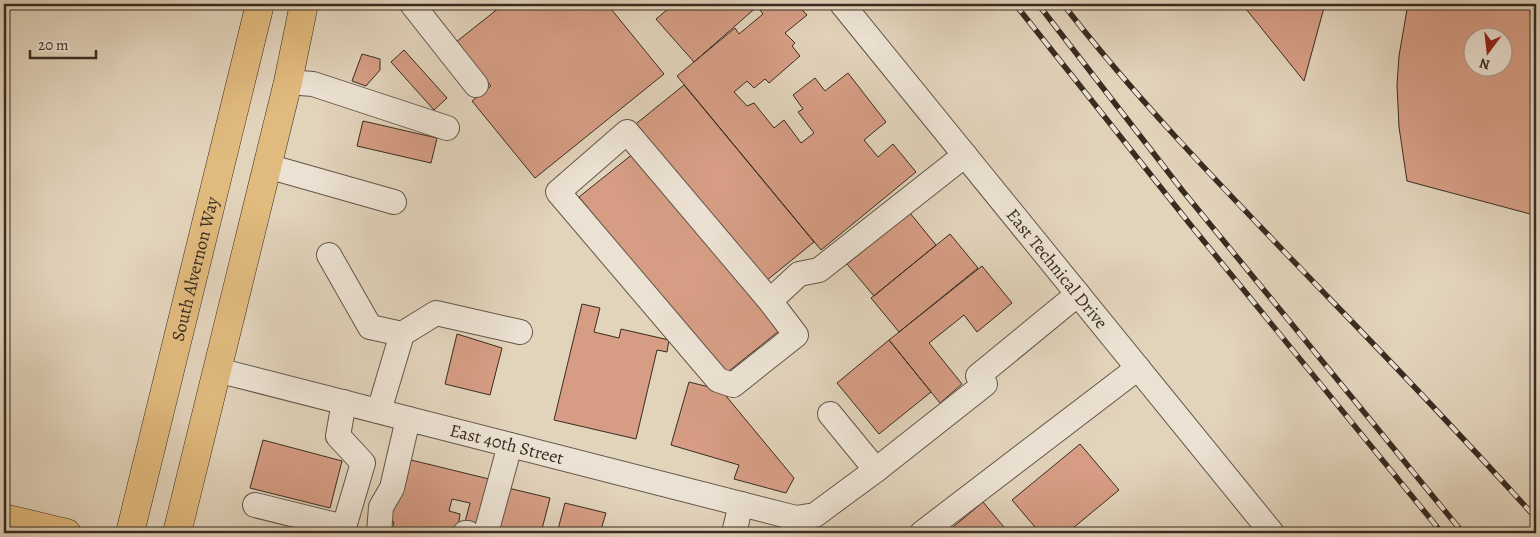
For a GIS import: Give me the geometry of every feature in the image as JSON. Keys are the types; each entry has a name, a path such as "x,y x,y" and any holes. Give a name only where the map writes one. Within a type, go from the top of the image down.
{"main road":[{"name":"South Alvernon Way","path":"130,533 260,4"},
{"path":"177,533 288,82 304,4"},
{"path":"4,518 67,533"}],"street":[{"name":"East Technical Drive","path":"842,4 1272,533"},
{"path":"420,7 476,84"},
{"path":"288,82 313,84 447,128"},
{"path":"627,132 770,301 796,335 733,385 718,380 558,192 627,132"},
{"path":"770,301 799,274 819,270 965,155"},
{"path":"267,166 394,202"},
{"path":"329,255 370,327 402,334 436,314 520,332"},
{"path":"801,526 985,384 978,376 1078,294"},
{"path":"379,411 402,334"},
{"path":"922,533 1138,368"},
{"name":"East 40th Street","path":"217,370 741,504 801,526"},
{"path":"255,505 344,527 363,463 338,436 344,402"},
{"path":"830,414 876,470"},
{"path":"378,533 381,506 392,488 408,419"},
{"path":"486,533 510,445"},
{"path":"734,533 741,504"}],"building":[{"path":"504,4 607,4 664,74 535,178 472,101 491,86 456,42"},
{"path":"674,4 760,4 694,62 656,19"},
{"path":"760,4 797,4 807,15 785,33 795,43 792,46 800,56 769,83 765,79 754,88 747,81 734,92 747,106 754,103 774,128 784,120 801,143 814,133 798,112 803,109 793,95 815,78 825,91 848,73 886,122 864,140 878,157 893,144 916,172 821,250 677,76 735,28 739,34 763,14 757,6"},
{"path":"1242,4 1325,4 1304,81"},
{"path":"1408,4 1536,4 1536,206 1534,215 1407,181 1399,127 1397,85 1399,56"},
{"path":"404,50 447,98 434,110 391,62"},
{"path":"362,54 380,59 380,70 366,86 352,81"},
{"path":"684,85 814,242 761,285 632,127"},
{"path":"363,121 437,138 431,163 357,146"},
{"path":"634,153 779,331 724,375 579,197"},
{"path":"910,213 936,245 874,296 847,264"},
{"path":"950,234 978,268 899,332 871,298"},
{"path":"982,266 1012,303 977,332 964,315 929,343 962,384 940,403 889,340"},
{"path":"582,304 600,308 594,332 619,338 621,329 669,340 667,352 657,350 636,439 554,420"},
{"path":"457,334 502,348 490,395 445,384"},
{"path":"889,340 931,392 879,434 837,383"},
{"path":"689,382 721,390 794,478 786,493 734,479 739,465 671,445"},
{"path":"263,440 342,461 330,508 250,488"},
{"path":"1080,444 1119,490 1067,533 1040,533 1012,500"},
{"path":"407,459 489,479 478,525 465,522 470,503 452,499 449,511 460,514 457,533 391,533 394,522 385,520"},
{"path":"508,488 550,498 541,533 497,533"},
{"path":"983,502 1009,533 946,533"},
{"path":"565,503 606,513 600,533 557,533"}],"railway":[{"path":"1015,4 1189,223 1442,533"},
{"path":"1038,4 1182,190 1463,533"},
{"path":"1063,4 1126,81 1192,154 1407,379 1536,518"}]}
